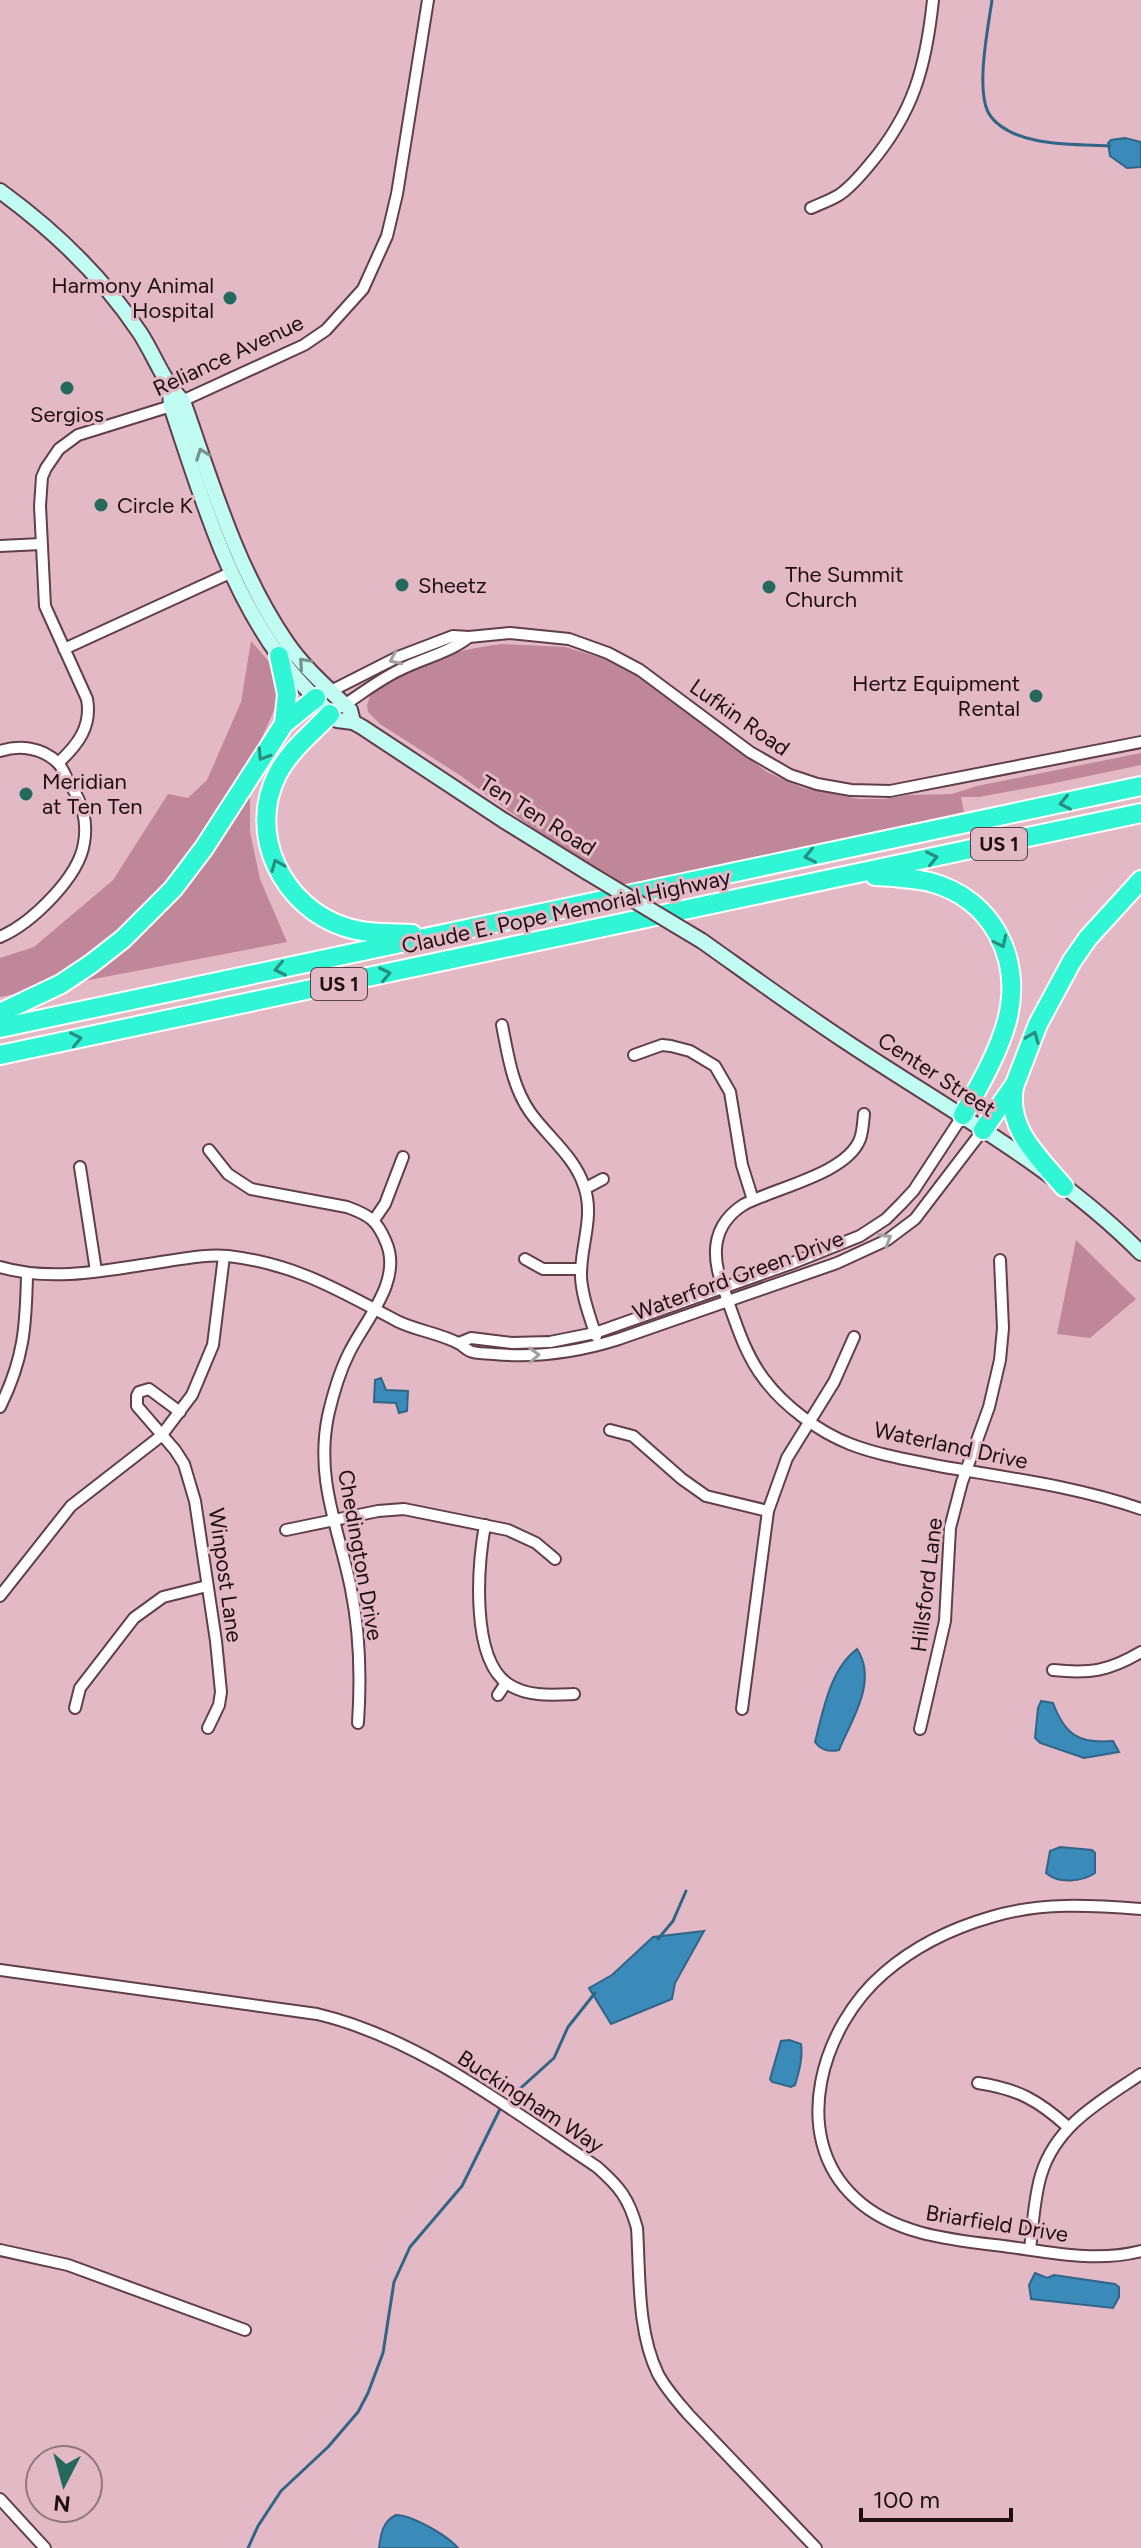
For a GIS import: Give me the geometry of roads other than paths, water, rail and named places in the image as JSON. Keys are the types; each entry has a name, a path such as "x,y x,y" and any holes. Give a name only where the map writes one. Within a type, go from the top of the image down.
{"highway":[{"path":"279,656 287,694 284,724"},
{"path":"0,1013 61,984 123,939 173,889 204,848 284,724 323,695"},
{"path":"338,709 294,748 271,790 267,807 268,834 278,872 291,892 306,906 338,925 370,932 438,935"},
{"name":"Claude E. Pope Memorial Highway","path":"0,1028 1141,786"},
{"name":"Claude E. Pope Memorial Highway","path":"0,1055 1141,813"},
{"path":"856,874 931,883 958,894 981,911 1005,948 1012,986 1006,1024 963,1115"},
{"path":"1064,1187 1023,1137 1011,1102 1015,1084 1038,1024 1072,961 1088,938 1141,880"},
{"path":"983,1130 1015,1084"}],"main road":[{"name":"Ten Ten Road","path":"0,191 49,227 110,291 142,335 177,404 252,582 288,645 323,695"},
{"name":"Ten Ten Road","path":"177,404 230,573 279,656 338,709 337,720 353,722 587,872 702,941"},
{"name":"Center Street","path":"702,941 847,1042 963,1115 1064,1187 1141,1253"}],"street":[{"name":"Reliance Avenue","path":"58,763 84,733 88,719 87,699 45,606 40,506 42,477 59,449 78,435 177,404 304,345 335,320 368,281 387,236 397,194 428,0"},
{"path":"811,208 840,194 862,173 897,129 921,75 933,0"},
{"path":"0,546 41,544"},
{"path":"64,649 230,573"},
{"name":"Lufkin Road","path":"323,695 398,657 453,636 530,634 569,639 599,649 640,670 750,752 790,775 817,784 851,790 890,791 1141,742"},
{"name":"Lufkin Road","path":"338,709 374,683 458,645 469,637"},
{"path":"0,751 16,747 34,749 58,763 86,821 82,854 77,865 28,920 0,937"},
{"path":"502,1025 517,1088 530,1112 576,1169 586,1188 588,1228 581,1269 586,1304 599,1346"},
{"path":"634,1055 662,1045 671,1046 690,1051 715,1066 730,1092 742,1165 753,1200"},
{"name":"Waterland Drive","path":"864,1114 859,1142 844,1158 821,1172 732,1212 718,1234 716,1263 723,1288 743,1343 764,1380 808,1420 848,1444 1095,1495 1141,1509"},
{"name":"Waterford Green Drive","path":"459,1343 471,1338 512,1343 550,1342 595,1333 860,1236 886,1219 914,1190 963,1115"},
{"name":"Waterford Green Drive","path":"0,1267 27,1274 62,1275 197,1256 224,1256 294,1270 424,1332 459,1343 470,1351 531,1356 599,1346 837,1263 887,1240 915,1219 983,1130"},
{"path":"209,1150 228,1174 251,1189 347,1207 374,1220 385,1204 403,1157"},
{"path":"80,1167 96,1271"},
{"path":"586,1188 603,1179"},
{"name":"Chedington Drive","path":"358,1723 360,1659 356,1621 324,1468 325,1434 342,1369 386,1287 390,1250 374,1220"},
{"path":"0,1596 71,1506 161,1436 192,1395 213,1345 224,1256"},
{"path":"525,1259 543,1269 581,1269"},
{"name":"Hillsford Lane","path":"920,1729 944,1631 950,1528 1000,1360 1003,1319 1000,1260"},
{"path":"0,1407 22,1353 27,1274"},
{"path":"742,1709 768,1511 787,1458 834,1382 854,1337"},
{"name":"Winpost Lane","path":"180,1412 155,1391 149,1389 139,1392 137,1396 137,1406 175,1450 191,1483 221,1692 219,1705 208,1728"},
{"path":"610,1430 633,1436 706,1496 768,1511"},
{"path":"286,1530 378,1511 404,1509 485,1525 521,1536 536,1543 555,1559"},
{"path":"485,1525 478,1571 481,1621 490,1662 506,1683 529,1693 574,1694"},
{"path":"75,1708 80,1688 134,1618 163,1597 207,1586"},
{"path":"1053,1670 1078,1673 1097,1671 1118,1665 1141,1652"},
{"path":"498,1695 506,1683"},
{"name":"Briarfield Drive","path":"1141,1909 1085,1905 1039,1907 992,1916 907,1955 882,1974 849,2014 827,2059 819,2090 818,2124 825,2152 838,2178 856,2199 881,2217 927,2234 1088,2257 1141,2251"},
{"name":"Buckingham Way","path":"0,1970 317,2014 355,2024 416,2051 597,2167 629,2200 634,2215 643,2317 649,2351 658,2374 688,2414 816,2548"},
{"path":"1030,2249 1041,2174 1052,2150 1068,2127 1141,2074"},
{"path":"978,2083 1002,2087 1029,2097 1068,2127"},
{"path":"0,2250 68,2265 245,2330"},
{"path":"0,2499 45,2548"}],"water":[{"path":"1125,138 1141,142 1141,167 1127,168 1110,156 1108,143"},
{"path":"381,1378 386,1390 408,1391 407,1411 399,1413 396,1403 374,1402 375,1380"},
{"path":"857,1649 865,1674 861,1700 839,1750 826,1750 815,1742 825,1704 840,1668"},
{"path":"1041,1701 1053,1703 1063,1723 1075,1735 1091,1741 1113,1741 1119,1752 1084,1758 1040,1743 1035,1738"},
{"path":"1060,1847 1092,1850 1095,1853 1095,1873 1070,1880 1051,1877 1046,1873 1050,1851"},
{"path":"704,1931 675,1983 672,1999 611,2024 589,1988 612,1975 653,1937"},
{"path":"781,2041 801,2044 798,2075 795,2085 791,2087 770,2079"},
{"path":"1035,2273 1047,2278 1054,2275 1115,2284 1119,2287 1119,2297 1113,2308 1031,2299 1029,2285"},
{"path":"396,2515 429,2527 458,2548 379,2548 385,2525"}],"waterway":[{"path":"992,0 983,88 988,112 996,123 1029,139 1110,146"},
{"path":"658,1939 673,1921 686,1891"},
{"path":"248,2548 281,2491 328,2447 358,2412 383,2353 394,2282 410,2247 462,2186 502,2105 554,2058 568,2027 595,1993"}],"place":[{"name":"Harmony Animal Hospital","path":"230,298"},
{"name":"Sergios","path":"67,388"},
{"name":"Circle K","path":"101,505"},
{"name":"Sheetz","path":"402,585"},
{"name":"The Summit Church","path":"769,587"},
{"name":"Hertz Equipment Rental","path":"1036,696"},
{"name":"Meridian at Ten Ten","path":"26,794"}]}
